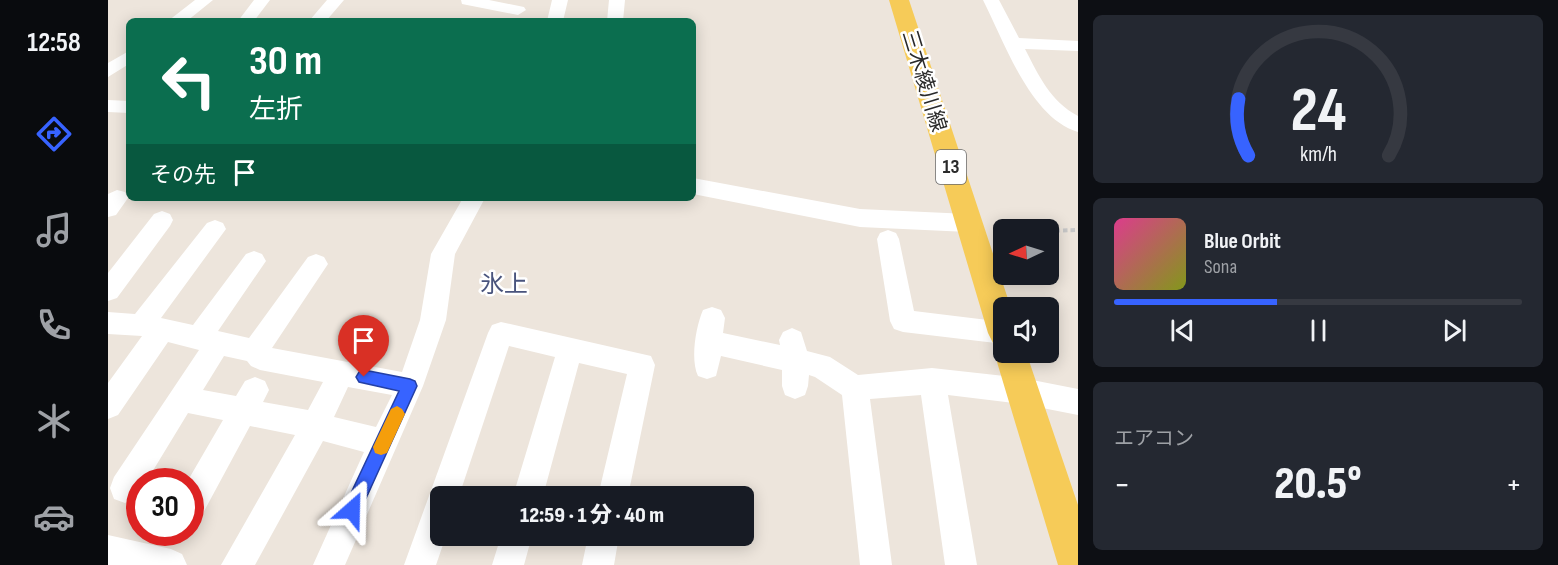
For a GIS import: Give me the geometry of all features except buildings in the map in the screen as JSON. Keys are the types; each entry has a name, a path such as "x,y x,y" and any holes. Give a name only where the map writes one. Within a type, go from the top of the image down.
{"main road":[{"name":"三木綾川線","path":"899,0 993,299"},
{"path":"1013,363 1078,565"}],"street":[{"path":"180,18 205,0"},
{"path":"248,18 262,0"},
{"path":"325,18 336,0"},
{"path":"556,18 560,0"},
{"path":"615,18 617,0"},
{"path":"991,0 1040,94 1057,113 1078,125"},
{"path":"468,1 520,10"},
{"path":"482,18 489,5"},
{"path":"1013,43 1078,46"},
{"path":"108,71 126,58"},
{"path":"108,106 126,107"},
{"path":"696,187 860,218 968,223"},
{"path":"330,565 410,386 433,320 443,254 472,201"},
{"path":"108,291 162,220"},
{"path":"108,406 152,328 215,229"},
{"path":"888,239 903,321 993,332"},
{"path":"125,488 182,399 209,341 254,261"},
{"path":"255,351 316,264"},
{"path":"108,323 152,328 255,351 260,358 410,386"},
{"path":"447,486 501,333 642,365 615,486"},
{"path":"709,342 821,366 855,388 932,381 1022,391 1078,402"},
{"path":"531,486 570,349"},
{"path":"237,565 273,508 341,373"},
{"path":"932,381 961,565"},
{"path":"855,388 876,565"},
{"path":"182,399 249,401 316,426 383,443"},
{"path":"204,481 249,401"},
{"path":"420,565 430,536"},
{"path":"508,565 514,546"},
{"path":"597,565 602,546"},
{"path":"108,551 171,565"}],"path":[{"path":"1059,231 1078,230"}],"slow traffic":[{"path":"381,447 397,414"}],"district":[{"name":"氷上","path":"504,284"}],"route":[{"path":"352,510 410,386 364,377"}]}
